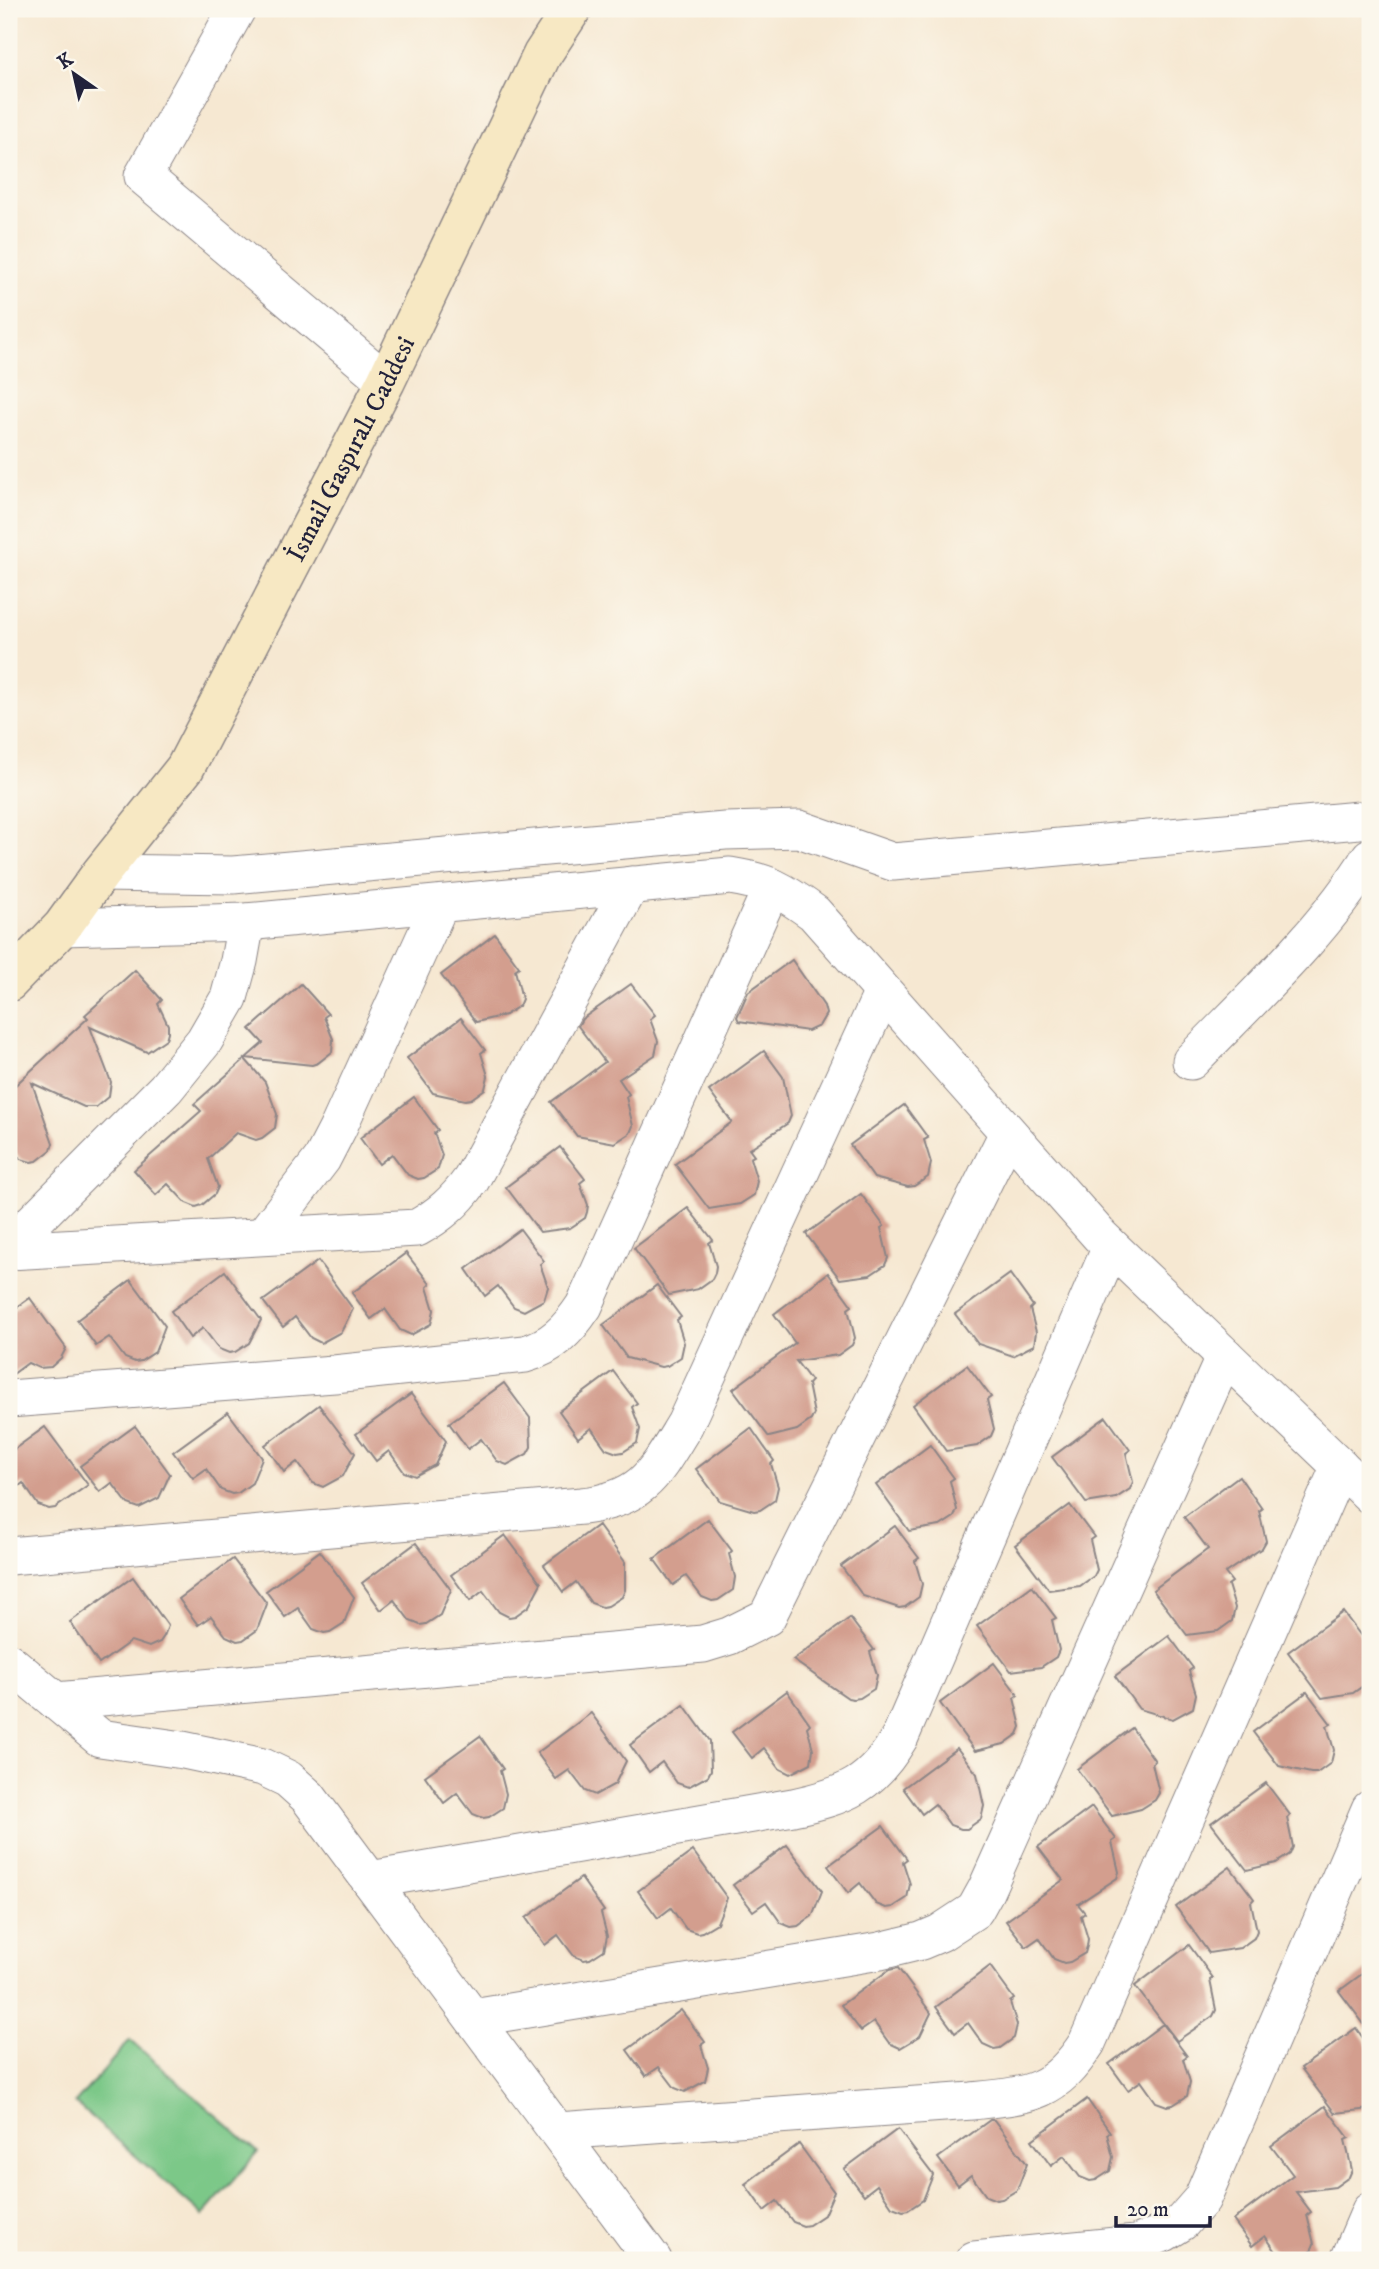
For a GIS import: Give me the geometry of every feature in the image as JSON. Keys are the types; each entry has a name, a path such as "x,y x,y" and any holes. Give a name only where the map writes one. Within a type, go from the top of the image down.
{"main road":[{"name":"İsmail Gaspıralı Caddesi","path":"9,982 62,927 101,873 185,768 386,381 542,55 572,9"}],"street":[{"path":"237,9 143,176 386,381"},
{"path":"101,873 233,875 725,831 799,829 893,862 1370,819"},
{"path":"1191,1060 1297,952 1370,858"},
{"path":"62,927 246,922 730,876 759,881 786,893 814,913 1111,1247 1370,1495"},
{"path":"9,1249 417,1228 439,1215 457,1199 471,1180 632,886"},
{"path":"9,1399 334,1374 525,1354 542,1349 556,1340 571,1326 584,1306 772,887"},
{"path":"263,1236 327,1149 440,904"},
{"path":"9,1249 166,1088 204,1041 229,998 246,922"},
{"path":"9,1556 582,1506 626,1496 645,1483 661,1464 685,1424 883,992"},
{"path":"56,1701 703,1644 729,1636 766,1617 1008,1133"},
{"path":"370,1880 828,1800 849,1792 868,1779 883,1763 900,1737 1111,1247"},
{"path":"473,2018 880,1951 921,1941 940,1933 975,1910 992,1878 1225,1356"},
{"path":"558,2132 1001,2098 1027,2094 1046,2087 1055,2080 1076,2061 1087,2043 1340,1466"},
{"path":"9,1662 100,1738 183,1750 263,1767 288,1779 308,1797 653,2260"},
{"path":"974,2260 1136,2244 1164,2233 1193,2212 1202,2200 1370,1810"},
{"path":"1349,2260 1370,2211"}],"green space":[{"path":"130,2040 258,2152 203,2215 75,2103"}],"building":[{"path":"495,934 519,967 515,970 522,999 519,1006 505,1015 476,1022 441,975"},
{"path":"792,960 824,1006 826,1014 819,1026 808,1031 739,1021 737,1017 748,992"},
{"path":"135,970 162,1000 158,1004 168,1025 166,1039 147,1052 90,1027 111,1082 109,1096 96,1107 84,1107 32,1083 53,1143 51,1150 37,1161 21,1159 9,1146 9,1091 88,1018 85,1015"},
{"path":"301,984 328,1014 324,1017 333,1039 332,1052 312,1065 246,1058 263,1043 250,1029"},
{"path":"631,984 655,1015 650,1019 658,1041 655,1055 619,1079 629,1094 626,1097 633,1126 630,1133 615,1143 577,1136 551,1102 605,1062 578,1026 582,1019"},
{"path":"461,1018 485,1050 481,1053 488,1076 485,1089 465,1100 433,1093 407,1058"},
{"path":"764,1051 783,1077 791,1116 788,1123 749,1149 754,1156 750,1158 757,1181 754,1195 740,1204 709,1209 675,1164 732,1122 709,1091"},
{"path":"245,1059 265,1082 277,1114 275,1128 256,1140 236,1133 208,1159 218,1187 215,1194 202,1205 196,1207 186,1203 168,1184 156,1195 134,1170 201,1111 194,1104"},
{"path":"414,1097 438,1130 434,1133 442,1155 438,1169 418,1179 408,1175 392,1154 379,1164 360,1138"},
{"path":"904,1105 928,1138 924,1140 931,1163 928,1177 908,1187 874,1178 850,1145"},
{"path":"560,1147 585,1179 580,1183 588,1205 587,1212 585,1218 570,1228 540,1232 506,1187"},
{"path":"861,1194 884,1226 881,1228 888,1258 885,1265 870,1275 840,1279 806,1234"},
{"path":"688,1208 713,1240 709,1243 716,1266 715,1273 712,1279 698,1289 669,1295 634,1248"},
{"path":"520,1229 544,1261 540,1264 548,1287 544,1300 524,1311 514,1307 498,1286 485,1296 466,1269"},
{"path":"406,1253 430,1284 427,1287 434,1310 431,1324 411,1335 400,1330 385,1309 371,1319 352,1293"},
{"path":"318,1261 353,1309 341,1332 321,1343 311,1338 295,1317 283,1327 263,1301"},
{"path":"225,1271 261,1320 249,1343 229,1353 219,1349 203,1328 190,1338 171,1311"},
{"path":"828,1273 852,1306 848,1309 855,1338 852,1345 838,1355 796,1361 811,1381 808,1384 814,1414 811,1420 797,1430 769,1437 733,1389 795,1343 774,1314"},
{"path":"1010,1274 1033,1306 1030,1309 1036,1332 1034,1345 1013,1356 978,1344 955,1314"},
{"path":"131,1280 165,1326 155,1352 135,1362 125,1358 109,1337 96,1346 77,1320"},
{"path":"657,1285 681,1317 677,1320 684,1343 681,1357 661,1367 627,1358 603,1325"},
{"path":"30,1298 66,1348 61,1358 51,1367 39,1368 28,1363 9,1377 9,1313"},
{"path":"967,1365 991,1397 987,1400 994,1429 991,1436 977,1446 946,1451 913,1405"},
{"path":"613,1371 637,1403 632,1407 640,1429 637,1443 617,1453 606,1449 591,1428 578,1438 559,1411"},
{"path":"504,1383 530,1418 531,1447 527,1454 507,1465 497,1461 481,1439 468,1449 449,1423"},
{"path":"411,1394 446,1441 435,1465 415,1476 404,1472 389,1451 376,1461 356,1434"},
{"path":"319,1405 355,1453 343,1476 323,1487 313,1483 297,1462 284,1472 265,1445"},
{"path":"228,1412 262,1458 252,1483 232,1494 221,1490 206,1469 193,1478 173,1452"},
{"path":"1106,1417 1130,1450 1126,1453 1133,1482 1130,1489 1116,1498 1086,1503 1052,1457"},
{"path":"135,1426 170,1474 159,1498 139,1508 128,1504 112,1483 100,1492 80,1466"},
{"path":"45,1427 88,1485 55,1508 49,1509 38,1505 23,1483 9,1494 9,1453"},
{"path":"751,1428 774,1461 771,1464 778,1487 775,1500 754,1511 720,1501 696,1469"},
{"path":"930,1445 954,1478 950,1481 957,1510 954,1517 940,1526 909,1531 876,1485"},
{"path":"1239,1476 1262,1509 1259,1511 1266,1541 1262,1548 1225,1573 1232,1582 1228,1585 1235,1608 1232,1621 1218,1631 1187,1635 1153,1590 1208,1549 1184,1517"},
{"path":"1070,1505 1094,1537 1090,1540 1097,1570 1094,1576 1080,1586 1049,1590 1015,1545"},
{"path":"708,1519 732,1551 729,1554 735,1577 733,1590 712,1601 702,1597 686,1576 673,1585 654,1559"},
{"path":"598,1525 625,1562 625,1590 622,1597 602,1607 591,1603 576,1582 563,1592 544,1565"},
{"path":"895,1526 919,1558 915,1561 922,1584 919,1597 899,1608 863,1596 841,1566"},
{"path":"505,1535 541,1583 529,1606 509,1617 499,1612 483,1591 470,1601 451,1575"},
{"path":"416,1543 451,1590 440,1615 420,1625 410,1621 394,1600 381,1610 362,1583"},
{"path":"320,1551 354,1597 344,1623 324,1633 313,1629 298,1608 285,1617 266,1591"},
{"path":"233,1559 267,1604 257,1630 237,1641 226,1636 211,1616 198,1625 179,1599"},
{"path":"133,1577 168,1626 160,1642 149,1647 131,1641 99,1664 70,1622"},
{"path":"1032,1586 1056,1618 1052,1620 1059,1650 1056,1657 1041,1667 1011,1671 977,1626"},
{"path":"1343,1612 1367,1644 1363,1647 1370,1676 1367,1683 1353,1693 1322,1698 1288,1652"},
{"path":"850,1618 874,1650 870,1652 877,1675 874,1689 860,1698 853,1699 793,1660"},
{"path":"1169,1636 1193,1668 1189,1671 1196,1694 1193,1708 1173,1719 1139,1709 1115,1676"},
{"path":"994,1663 1018,1695 1014,1698 1021,1727 1018,1734 1004,1744 975,1751 940,1703"},
{"path":"787,1691 810,1724 807,1727 813,1749 811,1763 790,1774 780,1769 764,1748 752,1758 732,1732"},
{"path":"1307,1692 1331,1724 1327,1726 1334,1750 1331,1763 1317,1773 1279,1766 1253,1732"},
{"path":"684,1705 710,1741 711,1770 708,1776 688,1787 677,1783 662,1762 649,1772 630,1745"},
{"path":"591,1713 626,1761 615,1784 595,1795 585,1791 569,1770 556,1779 537,1753"},
{"path":"1132,1728 1155,1761 1152,1763 1159,1793 1155,1800 1141,1809 1112,1816 1077,1769"},
{"path":"480,1736 503,1769 500,1771 506,1794 503,1808 483,1818 473,1814 457,1793 444,1803 425,1776"},
{"path":"957,1748 977,1774 984,1806 981,1819 967,1829 950,1825 935,1804 922,1814 903,1788"},
{"path":"1266,1783 1290,1815 1287,1818 1293,1847 1290,1854 1276,1863 1247,1870 1211,1823"},
{"path":"1092,1807 1116,1839 1112,1842 1119,1872 1117,1878 1078,1904 1085,1913 1081,1916 1088,1939 1087,1946 1085,1953 1064,1963 1054,1959 1039,1938 1026,1947 1006,1921 1063,1880 1038,1847"},
{"path":"883,1826 907,1859 903,1862 910,1884 907,1898 893,1907 886,1908 876,1904 860,1883 848,1893 828,1866"},
{"path":"787,1845 822,1891 812,1916 798,1926 791,1927 781,1923 766,1902 753,1911 733,1885"},
{"path":"693,1851 727,1898 717,1923 697,1933 686,1929 671,1908 658,1918 638,1891"},
{"path":"1230,1867 1254,1899 1251,1902 1257,1931 1254,1938 1240,1948 1209,1953 1176,1907"},
{"path":"581,1878 604,1911 601,1913 607,1936 604,1950 584,1960 574,1956 558,1935 545,1945 526,1918"},
{"path":"1189,1945 1213,1978 1210,1980 1216,2010 1213,2016 1177,2041 1135,1986"},
{"path":"990,1966 1014,1999 1010,2002 1017,2025 1014,2038 994,2049 983,2044 968,2023 955,2033 936,2007"},
{"path":"898,1968 931,2013 920,2036 900,2048 889,2043 874,2022 861,2031 841,2005 889,1970"},
{"path":"1370,1968 1370,2032 1339,1991"},
{"path":"681,2010 705,2042 701,2045 708,2068 705,2081 685,2092 675,2088 659,2067 646,2076 627,2050"},
{"path":"1163,2024 1187,2056 1183,2059 1190,2082 1187,2096 1167,2106 1156,2102 1141,2081 1128,2090 1109,2064"},
{"path":"1356,2028 1370,2048 1370,2109 1335,2113 1301,2068"},
{"path":"1087,2099 1110,2132 1107,2134 1113,2157 1110,2171 1090,2181 1080,2177 1064,2156 1051,2166 1032,2140"},
{"path":"1325,2106 1349,2138 1345,2140 1352,2170 1349,2177 1335,2187 1296,2192 1311,2212 1307,2215 1314,2244 1311,2251 1298,2260 1285,2260 1265,2236 1252,2246 1233,2220 1293,2175 1271,2146"},
{"path":"990,2120 994,2120 1027,2164 1017,2190 996,2200 986,2196 971,2175 958,2185 938,2158"},
{"path":"898,2129 933,2175 923,2200 903,2211 892,2207 877,2185 864,2195 844,2169"},
{"path":"799,2144 834,2192 824,2215 803,2226 793,2222 777,2201 764,2211 745,2184"}]}
